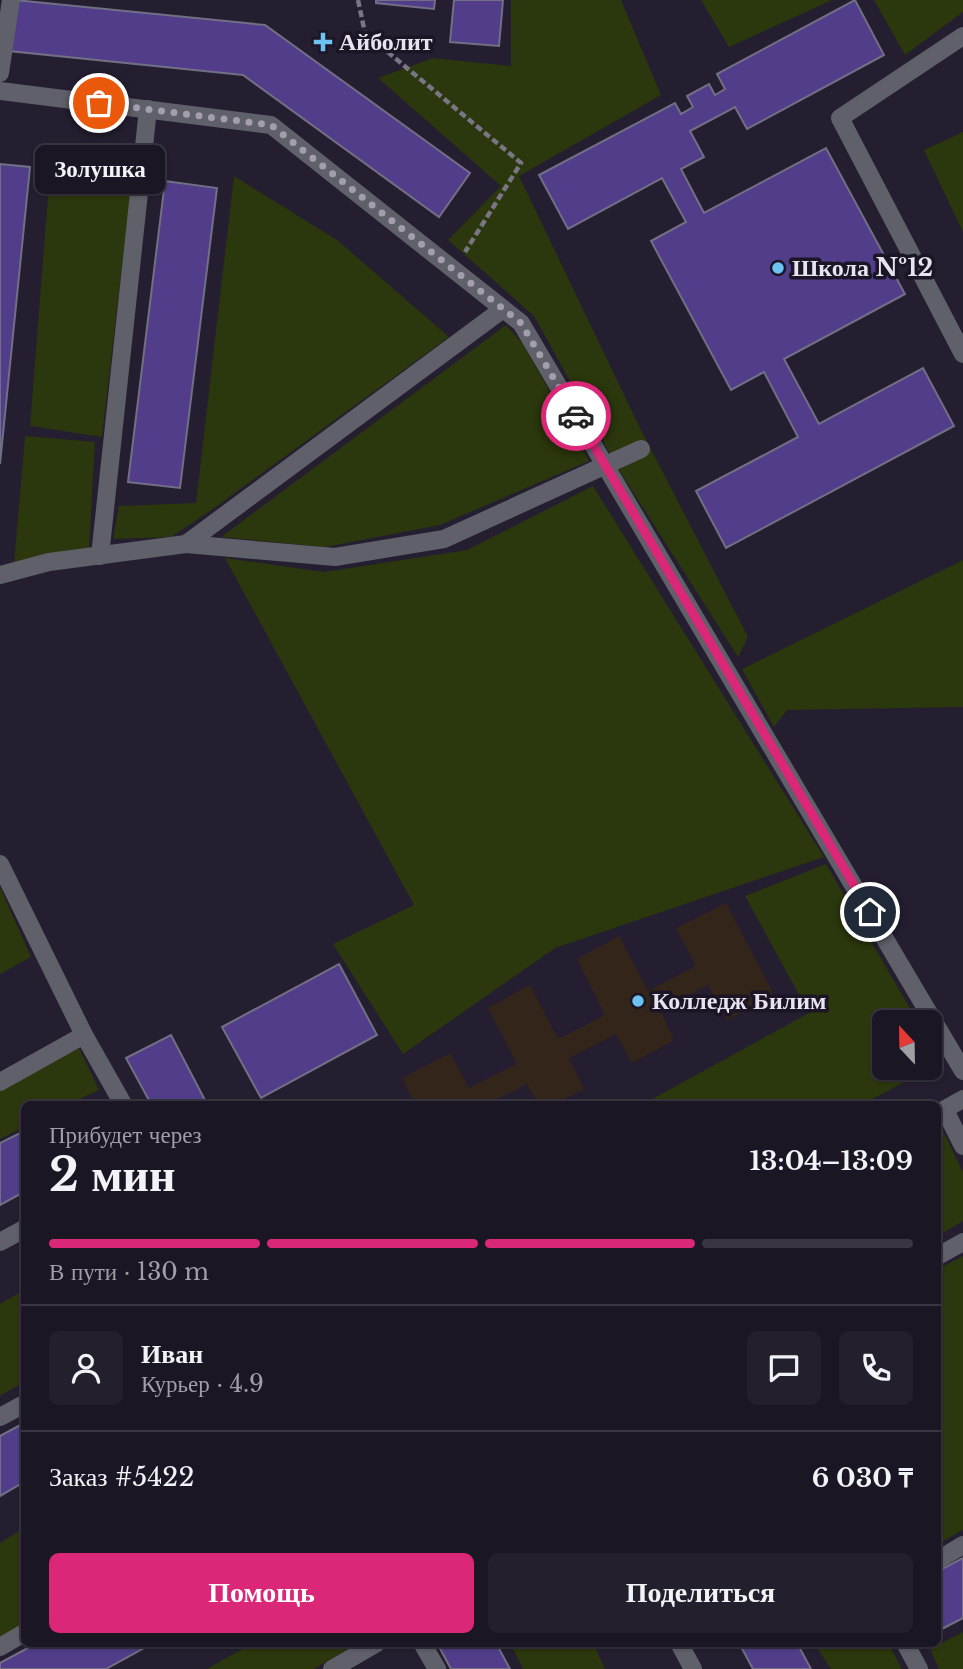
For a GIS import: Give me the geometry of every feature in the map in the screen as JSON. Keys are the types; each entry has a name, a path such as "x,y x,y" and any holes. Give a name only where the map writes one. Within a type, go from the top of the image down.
{"street":[{"path":"0,73 11,0"},
{"path":"963,36 840,118 963,354"},
{"path":"0,91 271,125 521,323 963,1071"},
{"path":"100,556 148,109"},
{"path":"186,544 503,309"},
{"path":"0,575 49,562 186,544 335,557 443,539 641,449"},
{"path":"0,864 84,1035 121,1101"},
{"path":"0,1082 84,1035"},
{"path":"963,1099 942,1112 963,1146"},
{"path":"0,1242 21,1231"},
{"path":"941,1254 963,1242"},
{"path":"0,1417 21,1406"},
{"path":"941,1558 963,1545"},
{"path":"0,1647 21,1635"},
{"path":"332,1669 370,1647"},
{"path":"424,1647 437,1669"},
{"path":"682,1647 693,1669"},
{"path":"907,1647 919,1669"}],"path":[{"path":"358,0 365,33 521,163 454,270"}],"shaded area":[{"name":"Колледж Билим","path":"726,903 774,995 727,1020 708,985 660,1010 674,1040 632,1063 616,1034 569,1058 584,1089 561,1101 536,1101 527,1084 494,1101 414,1101 402,1078 450,1053 469,1088 517,1064 488,1008 530,985 558,1039 605,1015 577,959 619,936 648,991 696,966 676,928"}],"green space":[{"path":"511,0 621,0 661,95 519,176 641,430 748,637 738,657 619,470 534,316 448,240 501,186 378,78 433,58 511,66"},
{"path":"701,0 832,0 729,47"},
{"path":"874,0 963,0 963,12 905,55"},
{"path":"963,132 963,232 924,150"},
{"path":"51,158 134,163 102,437 30,426"},
{"path":"234,176 337,240 449,337 171,537 113,539 119,506 196,503"},
{"path":"506,325 523,344 589,461 440,525 325,547 221,537"},
{"path":"25,436 95,442 89,548 14,564"},
{"path":"593,486 824,857 555,948 403,1054 333,944 414,905 225,558 324,572 467,550"},
{"path":"963,560 963,707 787,710 774,727 742,669"},
{"path":"826,864 911,1010 872,1010 872,1080 908,1080 869,1101 648,1101 809,1013 745,896"},
{"path":"0,887 31,957 0,974"},
{"path":"79,1048 99,1090 75,1101 21,1101 21,1128 0,1139 0,1091"},
{"path":"941,1127 963,1172 963,1221 941,1234"},
{"path":"963,1256 963,1530 941,1542 941,1267"},
{"path":"21,1292 21,1384 0,1396 0,1304"},
{"path":"21,1530 21,1625 0,1638 0,1543"},
{"path":"963,1632 963,1669 939,1669 930,1649 941,1647 941,1643"},
{"path":"246,1647 351,1647 314,1669 207,1669"},
{"path":"512,1647 595,1647 605,1669 523,1669"},
{"path":"817,1647 890,1647 902,1669 831,1669"}],"building":[{"path":"15,0 265,25 470,173 439,217 243,75 9,51"},
{"path":"376,0 435,0 434,9 376,3"},
{"path":"454,0 503,0 499,46 450,42"},
{"name":"Школа №12","path":"855,0 884,55 747,129 735,107 690,131 704,157 681,169 704,213 826,148 905,294 784,359 819,424 923,368 954,426 726,548 696,491 798,437 764,372 731,390 651,241 686,222 662,178 568,229 539,175 675,103 681,114 693,107 687,96 709,84 715,95 725,89 717,74"},
{"path":"0,164 30,167 0,464"},
{"path":"165,181 217,188 180,488 128,482"},
{"path":"339,964 377,1035 261,1098 222,1027"},
{"path":"171,1035 205,1101 149,1101 126,1058"},
{"path":"21,1132 21,1194 0,1205 0,1143"},
{"path":"21,1425 21,1484 0,1496 0,1436"},
{"path":"963,1558 963,1618 941,1629 941,1569"},
{"path":"30,1647 146,1647 106,1669 0,1669 0,1663"},
{"path":"439,1647 498,1647 510,1669 451,1669"},
{"path":"741,1647 799,1647 811,1669 753,1669"}],"way so far":[{"path":"99,103 271,125 521,323 576,416"}],"place":[{"name":"Айболит","path":"323,42"},
{"name":"Золушка","path":"99,103"},
{"name":"Школа №12","path":"778,268"},
{"name":"Колледж Билим","path":"638,1001"}],"route":[{"path":"576,416 870,912"}]}
